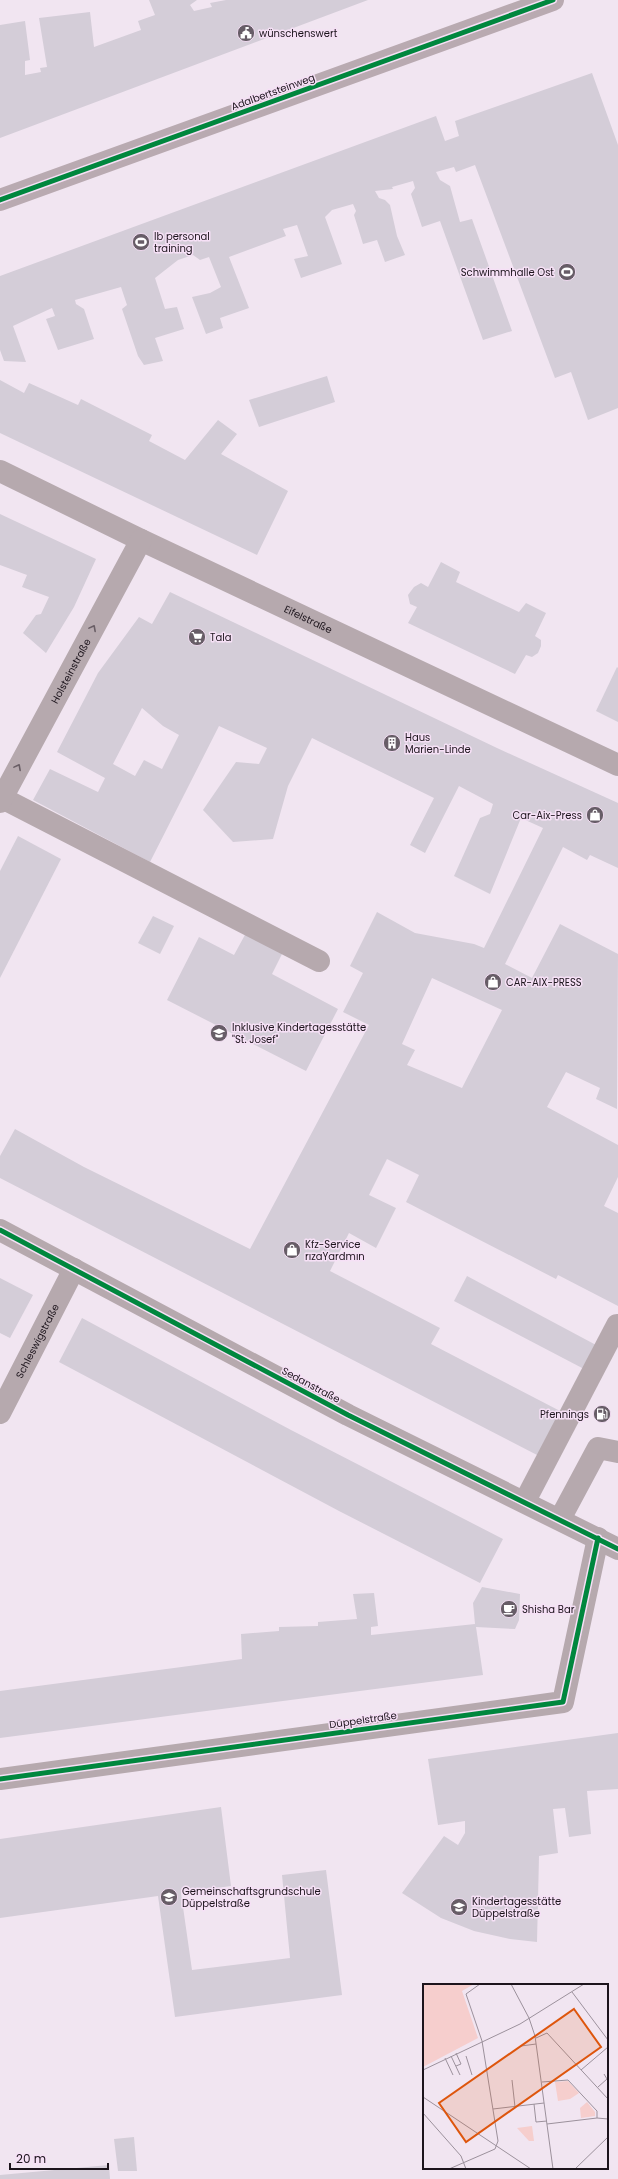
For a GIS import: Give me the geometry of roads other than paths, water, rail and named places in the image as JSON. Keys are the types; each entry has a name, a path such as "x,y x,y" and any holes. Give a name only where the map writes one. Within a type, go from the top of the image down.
{"main road":[{"name":"Adalbertsteinweg","path":"0,200 553,0"}],"street":[{"name":"Eifelstraße","path":"0,471 140,540 618,765"},
{"name":"Holsteinstraße","path":"1,800 140,540"},
{"path":"1,800 319,961"},
{"name":"Sedanstraße","path":"0,1230 348,1415 524,1501 618,1549"},
{"name":"Schleswigstraße","path":"0,1413 74,1269"},
{"path":"524,1501 617,1325"},
{"path":"560,1520 598,1448 618,1452"},
{"name":"Düppelstraße","path":"0,1779 563,1702 598,1538"}],"place":[{"name":"wünschenswert","path":"246,33"},
{"name":"lb personal training","path":"141,242"},
{"name":"Schwimmhalle Ost","path":"567,272"},
{"name":"Tala","path":"197,637"},
{"name":"Haus Marien-Linde","path":"392,743"},
{"name":"Car-Aix-Press","path":"595,815"},
{"name":"CAR-AIX-PRESS","path":"493,982"},
{"name":"Inklusive Kindertagesstätte \"St. Josef\"","path":"219,1033"},
{"name":"Kfz-Service rızaYardmın","path":"292,1250"},
{"name":"Pfennings","path":"602,1414"},
{"name":"Shisha Bar","path":"509,1609"},
{"name":"Gemeinschaftsgrundschule Düppelstraße","path":"169,1897"},
{"name":"Kindertagesstätte Düppelstraße","path":"459,1907"}]}
